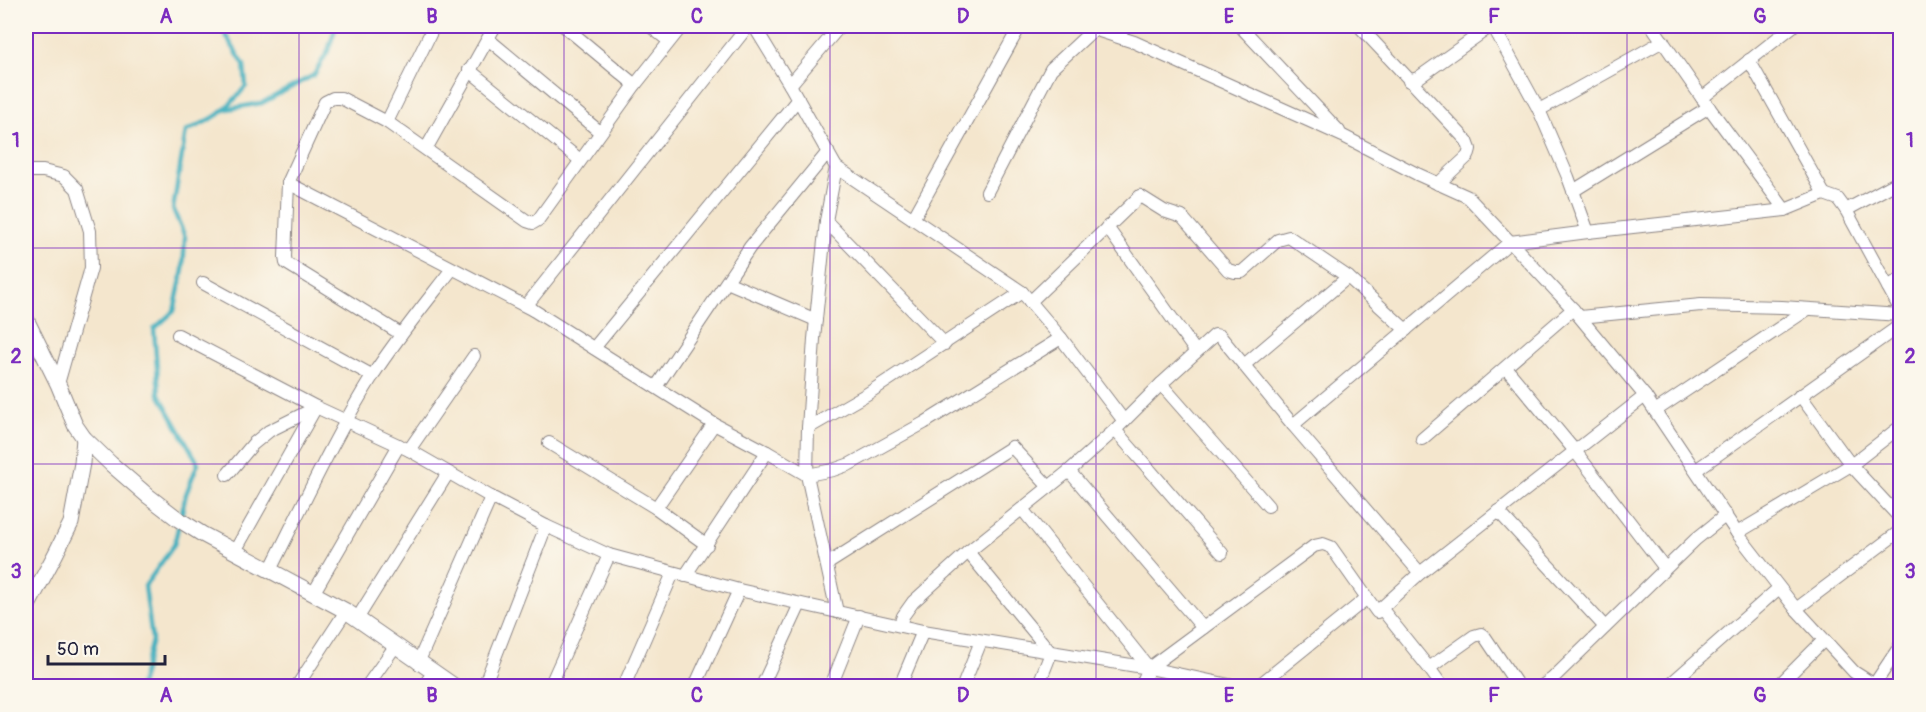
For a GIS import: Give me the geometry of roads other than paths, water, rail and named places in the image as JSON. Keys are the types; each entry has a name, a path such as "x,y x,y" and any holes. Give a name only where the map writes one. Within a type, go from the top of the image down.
{"street":[{"path":"387,122 434,26"},
{"path":"426,149 495,26"},
{"path":"564,26 635,85"},
{"path":"650,26 669,41"},
{"path":"401,334 286,263 288,183 326,102 333,98 341,98 387,122 533,223 538,220 600,132 682,26"},
{"path":"533,310 529,306 530,301 748,26"},
{"path":"754,26 836,166 1026,297 1061,338 1119,426 1222,553"},
{"path":"790,85 840,26"},
{"path":"913,219 1020,26"},
{"path":"1240,26 1343,136"},
{"path":"1359,26 1467,141 1470,149 1468,156 1438,184"},
{"path":"1409,81 1418,78 1492,26 1539,110 1588,232"},
{"path":"1652,26 1705,103 1785,210"},
{"path":"1573,191 1705,103 1749,60 1792,26"},
{"path":"1892,26 1900,31"},
{"path":"987,192 1051,69 1089,27 1134,42 1343,136 1468,197 1577,313 1645,396 1737,533 1796,609 1854,672 1875,686 1900,646"},
{"path":"488,39 600,132"},
{"path":"1539,110 1663,41"},
{"path":"1749,60 1824,194 1838,199 1846,210 1900,309"},
{"path":"470,70 580,160"},
{"path":"594,348 798,99"},
{"path":"656,387 750,248 828,152"},
{"path":"836,166 826,221 816,320 807,475 837,612"},
{"path":"26,171 43,171 64,176 77,189 90,231 91,268 58,384"},
{"path":"1846,210 1900,181"},
{"path":"288,183 533,310 714,424 807,475 850,464 924,423 1061,338"},
{"path":"1293,425 1510,242 1785,210 1824,194"},
{"path":"808,428 1026,297 1107,227 1137,197 1143,196 1164,211 1182,217 1228,270 1235,272 1242,272 1278,240 1289,237 1348,277 1406,330"},
{"path":"826,221 945,344"},
{"path":"1107,227 1196,352"},
{"path":"270,570 345,422 401,334 452,269"},
{"path":"1245,365 1348,277"},
{"path":"1888,287 1900,279"},
{"path":"728,282 816,320"},
{"path":"203,283 373,376"},
{"path":"1422,439 1506,368 1577,313 1701,305 1900,315"},
{"path":"1655,411 1808,309"},
{"path":"26,319 75,425 84,438 147,496 202,534 351,615 454,687"},
{"path":"1696,470 1895,329 1900,323"},
{"path":"178,335 345,422 404,447 546,526 609,555 738,590 923,631 1149,668 1205,683 1234,687"},
{"path":"900,626 903,616 913,602 969,552 1069,471 1215,335 1220,336 1245,365 1293,425 1420,573"},
{"path":"313,594 404,447 474,356"},
{"path":"1506,368 1665,568"},
{"path":"1161,384 1268,506"},
{"path":"1141,687 1149,668 1314,546 1323,544 1331,548 1377,612 1420,573 1645,396"},
{"path":"1800,396 1851,465 1900,518"},
{"path":"226,475 253,444 269,431 316,407"},
{"path":"235,551 316,407"},
{"path":"656,508 714,424"},
{"path":"1737,533 1851,465 1900,427"},
{"path":"26,609 70,523 82,464 84,438"},
{"path":"549,443 656,508 707,545"},
{"path":"827,564 1012,447 1049,487"},
{"path":"624,687 679,574 707,545 767,452"},
{"path":"1069,471 1203,628"},
{"path":"297,687 351,615 448,473"},
{"path":"418,663 491,497"},
{"path":"1022,509 1149,668"},
{"path":"1498,511 1605,627"},
{"path":"1542,687 1665,568 1725,515"},
{"path":"484,687 546,526"},
{"path":"1796,609 1900,531"},
{"path":"969,552 1051,653"},
{"path":"550,687 609,555"},
{"path":"1668,687 1779,588"},
{"path":"695,687 738,590"},
{"path":"1258,687 1367,598"},
{"path":"762,687 800,604"},
{"path":"1381,608 1442,687"},
{"path":"831,687 859,616"},
{"path":"900,687 923,631"},
{"path":"1429,668 1474,636 1481,634 1518,687"},
{"path":"1778,687 1824,640"},
{"path":"963,687 981,641"},
{"path":"367,687 396,645"},
{"path":"1038,687 1051,653"},
{"path":"423,687 434,673"}],"waterway":[{"path":"181,516 186,494 198,463 159,394 154,329 174,311 183,270 185,237 173,209 186,131 220,113 246,86 244,65 220,26"},
{"path":"228,109 262,103 314,75 328,51 336,26"},
{"path":"140,686 152,640 145,586 174,545 179,524"}]}
